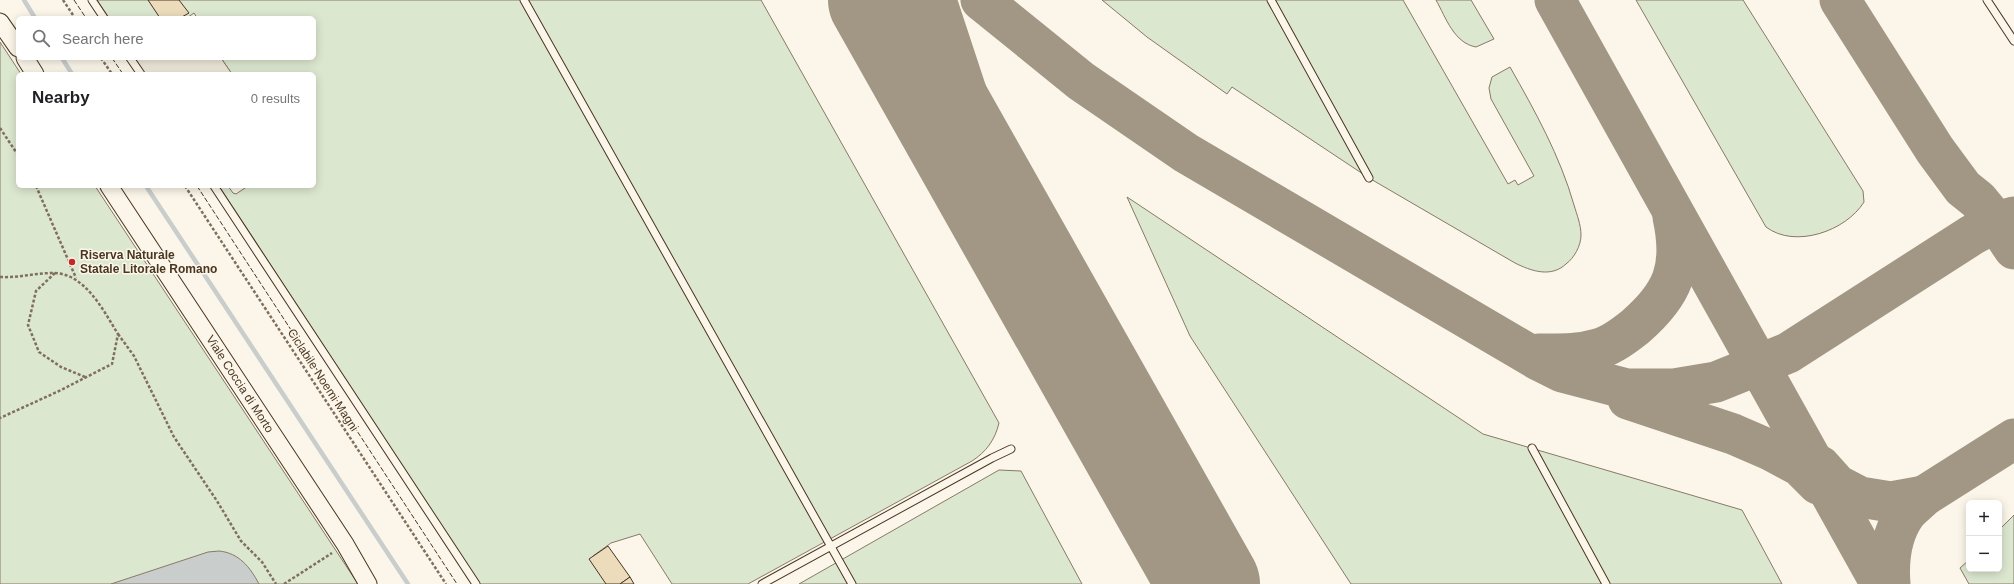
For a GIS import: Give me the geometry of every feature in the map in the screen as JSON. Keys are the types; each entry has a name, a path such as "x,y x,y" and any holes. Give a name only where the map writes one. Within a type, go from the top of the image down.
{"street":[{"path":"0,22 16,45"},
{"path":"25,60 34,72"},
{"name":"Viale Coccia di Morto","path":"110,188 345,544 368,584"}],"lane":[{"path":"92,0 103,16"},
{"path":"524,0 852,584"},
{"path":"1271,0 1369,178"},
{"path":"1987,0 2014,40"},
{"path":"131,60 140,72"},
{"path":"215,188 476,584"},
{"path":"1532,448 1606,584"},
{"path":"762,584 1010,449"}],"path":[{"path":"63,0 74,16"},
{"path":"102,60 111,72"},
{"path":"0,128 16,152"},
{"path":"37,188 76,279 100,305 134,356 174,437 217,501 241,541 262,562 276,584"},
{"name":"Ciclabile Noemi Magni","path":"186,188 446,584"},
{"path":"0,277 55,273 76,279"},
{"path":"55,273 36,291 28,325 39,352 61,367 85,378"},
{"path":"0,418 112,364 118,334"},
{"path":"284,584 345,544"}],"green space":[{"path":"97,0 761,0 999,423 995,435 986,450 972,461 748,584 672,584 640,534 611,543 593,556 612,584 480,584 220,188 229,188 233,193 236,194 245,188 316,188 316,72 231,72 222,60 316,60 316,16 196,16 194,13 190,16 108,16"},
{"path":"1102,0 1403,0 1508,184 1515,180 1518,185 1534,176 1491,99 1489,88 1492,77 1510,67 1529,100 1562,169 1579,220 1581,231 1580,243 1574,255 1560,268 1547,272 1534,271 1515,263 1369,178 1232,87 1227,94 1147,37"},
{"path":"1436,0 1471,0 1494,39 1476,47 1468,45 1456,35 1447,22"},
{"path":"1636,0 1743,0 1863,191 1864,202 1856,212 1845,221 1819,234 1791,236 1778,233 1766,227"},
{"name":"Riserva Naturale Statale Litorale Romano","path":"0,42 20,72 16,72 16,188 96,188 358,584 0,584"},
{"path":"1127,197 1483,434 1742,510 1782,584 1351,584 1190,336"},
{"path":"999,470 1021,471 1082,584 799,584"},
{"path":"2014,515 2014,584 1969,584 1960,568 1966,563 1966,572 2002,572 2002,527"}],"shaded area":[{"path":"136,60 222,60 231,72 144,72"},
{"path":"208,552 226,552 243,562 252,572 259,584 111,584"}],"building":[{"path":"148,0 179,0 189,13 184,16 159,16"},
{"path":"608,546 630,577 620,584 606,584 589,559"},
{"path":"630,577 634,584 620,584"}],"waterway":[{"path":"24,0 34,16"},
{"path":"63,60 71,72"},
{"path":"147,188 408,584"}],"taxiway":[{"path":"936,0 968,97 1071,339"},
{"path":"981,0 1081,81 1186,153 1540,361 1562,372 1627,389 1674,389 1716,382 1788,353 1972,235 1996,222 2014,217"},
{"path":"1555,0 1881,584"},
{"path":"1840,0 1935,150 1963,188 1978,200 1996,222 2014,249"},
{"path":"1538,354 1576,353 1603,348 1627,333 1648,315 1667,291 1676,266 1677,251 1673,217"},
{"path":"1628,399 1733,434 1770,450 1800,466 1818,484"},
{"path":"1924,496 2014,439"},
{"path":"1820,466 1837,485 1860,497 1891,502 1924,496 1906,513 1897,529 1890,556 1890,584"},
{"path":"1163,501 1224,584"}],"runway":[{"path":"879,0 1209,584"}],"fence":[{"path":"74,0 85,16"},
{"path":"113,60 122,72"},
{"path":"198,188 457,584"}],"place":[{"name":"Riserva Naturale Statale Litorale Romano","path":"72,262"}]}
